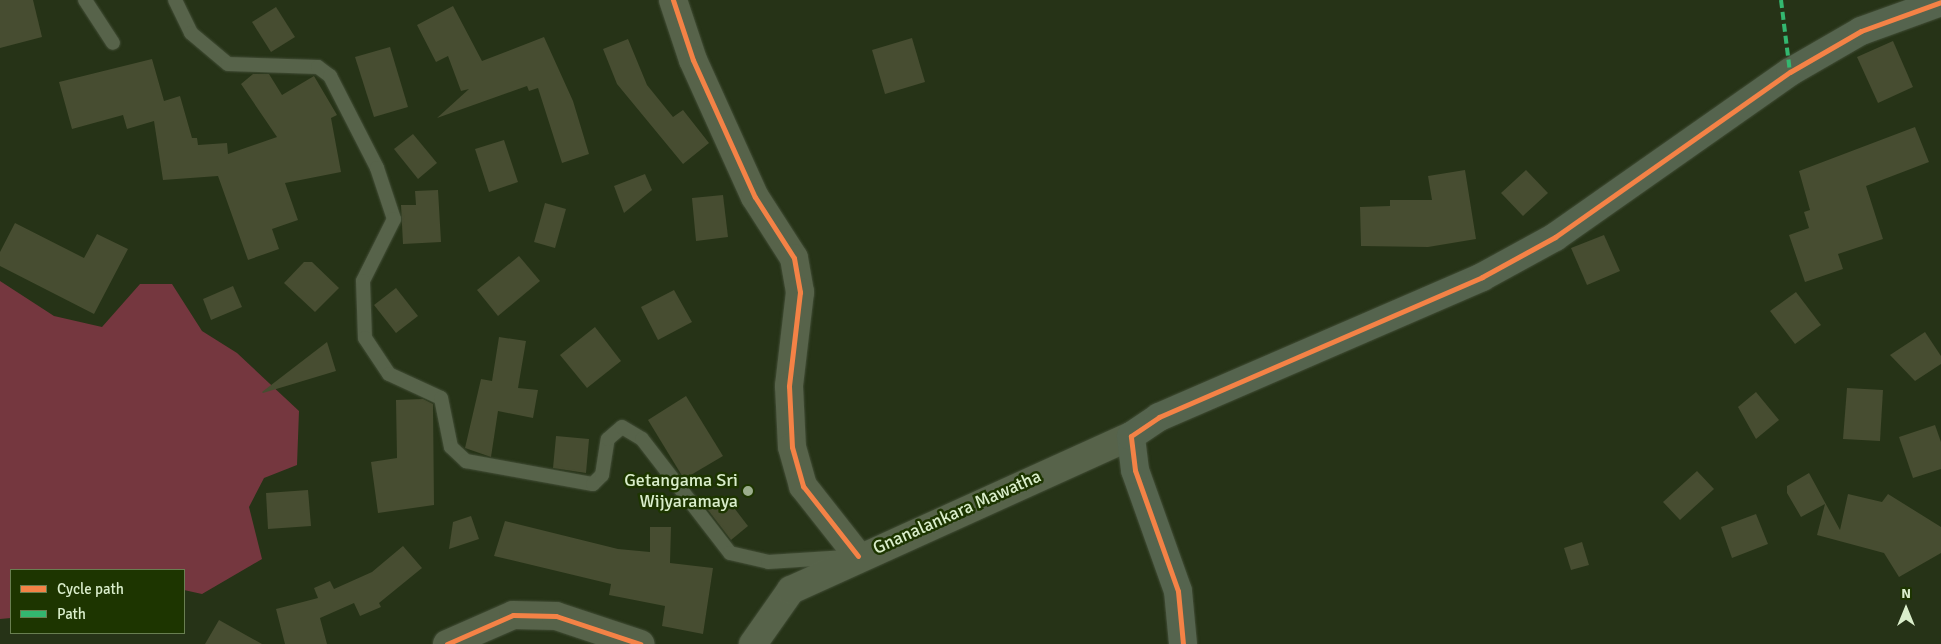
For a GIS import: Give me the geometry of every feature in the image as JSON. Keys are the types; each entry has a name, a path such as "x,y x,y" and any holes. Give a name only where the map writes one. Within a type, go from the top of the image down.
{"street":[{"path":"673,0 694,60 755,196 794,258 800,292 789,386 792,447 802,486 858,556"},
{"path":"1183,644 1178,591 1135,470 1131,436 1159,417 1482,277 1555,237 1790,72 1861,31 1941,2"},
{"name":"Gnanalankara Mawatha","path":"753,644 791,590 858,556 1131,436"},
{"path":"446,644 513,615 556,616 640,644"}],"lane":[{"path":"85,0 113,43"},
{"path":"174,0 191,33 228,64 318,67 330,76 377,168 394,219 363,281 365,338 389,374 442,398 451,447 466,461 593,484 602,475 608,439 622,427 642,439 730,553 768,562 858,556"}],"shaded area":[{"path":"0,281 54,316 102,327 140,284 172,284 202,331 237,353 299,411 297,465 264,478 249,507 262,559 202,594 185,590 185,569 10,569 10,618 0,619"}],"building":[{"path":"0,0 33,0 42,37 0,48"},
{"path":"453,6 482,61 544,37 573,101 589,154 562,163 538,88 529,91 527,86 437,118 469,89 461,91 448,56 436,62 417,25"},
{"path":"276,7 295,37 271,52 252,22"},
{"path":"912,38 925,82 885,94 872,50"},
{"path":"628,39 647,85 673,117 683,110 709,143 683,164 617,84 603,49"},
{"path":"1893,41 1913,87 1878,103 1857,57"},
{"path":"390,47 408,107 374,117 355,57"},
{"path":"152,59 164,101 180,96 192,138 197,138 198,145 227,143 228,154 277,137 241,84 253,74 269,74 282,95 314,76 337,115 331,118 341,172 285,183 298,220 272,229 279,249 248,260 218,176 163,180 154,121 127,129 123,115 72,129 59,82"},
{"path":"1915,127 1929,162 1866,186 1883,239 1838,254 1843,269 1805,282 1789,235 1809,228 1804,212 1810,210 1799,171"},
{"path":"413,134 437,163 418,179 394,149"},
{"path":"504,140 518,182 489,192 475,149"},
{"path":"1465,170 1476,239 1428,247 1361,246 1360,207 1390,206 1390,200 1432,200 1428,176"},
{"path":"1526,170 1548,193 1523,216 1501,193"},
{"path":"645,174 652,190 624,213 614,186"},
{"path":"438,190 441,242 403,244 401,205 416,205 415,191"},
{"path":"723,195 728,237 696,241 692,198"},
{"path":"545,203 566,209 555,248 534,242"},
{"path":"15,223 84,258 97,234 128,249 94,314 0,266 0,252"},
{"path":"1604,235 1620,271 1587,285 1571,248"},
{"path":"519,256 540,281 498,316 477,290"},
{"path":"304,262 312,262 339,288 315,312 284,283"},
{"path":"233,286 242,307 211,320 203,299"},
{"path":"396,288 418,316 396,333 374,305"},
{"path":"674,290 692,322 658,340 641,307"},
{"path":"1796,292 1821,325 1795,344 1770,311"},
{"path":"595,327 621,361 587,388 560,355"},
{"path":"1925,332 1941,356 1941,364 1915,381 1890,355"},
{"path":"499,337 526,341 518,388 538,390 533,418 498,411 491,457 465,448 481,379 492,381"},
{"path":"327,342 336,371 262,392"},
{"path":"1847,388 1883,390 1880,441 1843,439"},
{"path":"1756,392 1779,420 1756,439 1738,407"},
{"path":"686,396 723,456 684,479 648,420"},
{"path":"423,399 433,404 434,505 378,513 371,462 397,458 396,400"},
{"path":"1935,425 1941,442 1941,469 1913,478 1899,437"},
{"path":"556,436 589,439 586,473 553,468"},
{"path":"1697,471 1714,489 1680,520 1663,502"},
{"path":"1809,473 1840,530 1848,494 1882,502 1888,494 1941,527 1941,553 1899,577 1884,553 1817,535 1825,504 1801,517 1787,493 1787,486"},
{"path":"308,490 311,526 268,529 266,493"},
{"path":"725,496 748,526 731,540 708,510"},
{"path":"1756,514 1768,544 1732,558 1721,527"},
{"path":"471,516 479,539 449,549 453,522"},
{"path":"505,521 618,549 650,552 650,527 671,527 670,563 713,568 703,634 662,626 665,606 609,595 611,584 494,556"},
{"path":"1582,542 1589,565 1571,570 1564,548"},
{"path":"403,546 422,568 379,603 381,607 360,616 354,603 320,618 327,644 285,644 276,609 318,598 314,588 330,581 334,589 372,572"},
{"path":"219,620 262,644 205,644"}],"marked path":[{"path":"1781,0 1790,72"}],"cycle path":[{"path":"673,0 693,60 755,197 794,258 800,292 789,386 792,447 803,486 858,556"},
{"path":"1183,644 1178,591 1135,470 1131,436 1159,417 1482,277 1555,237 1790,72 1861,31 1941,2"},
{"path":"447,644 513,615 556,616 640,644"}],"place":[{"name":"Getangama Sri Wijyaramaya","path":"748,491"}]}
